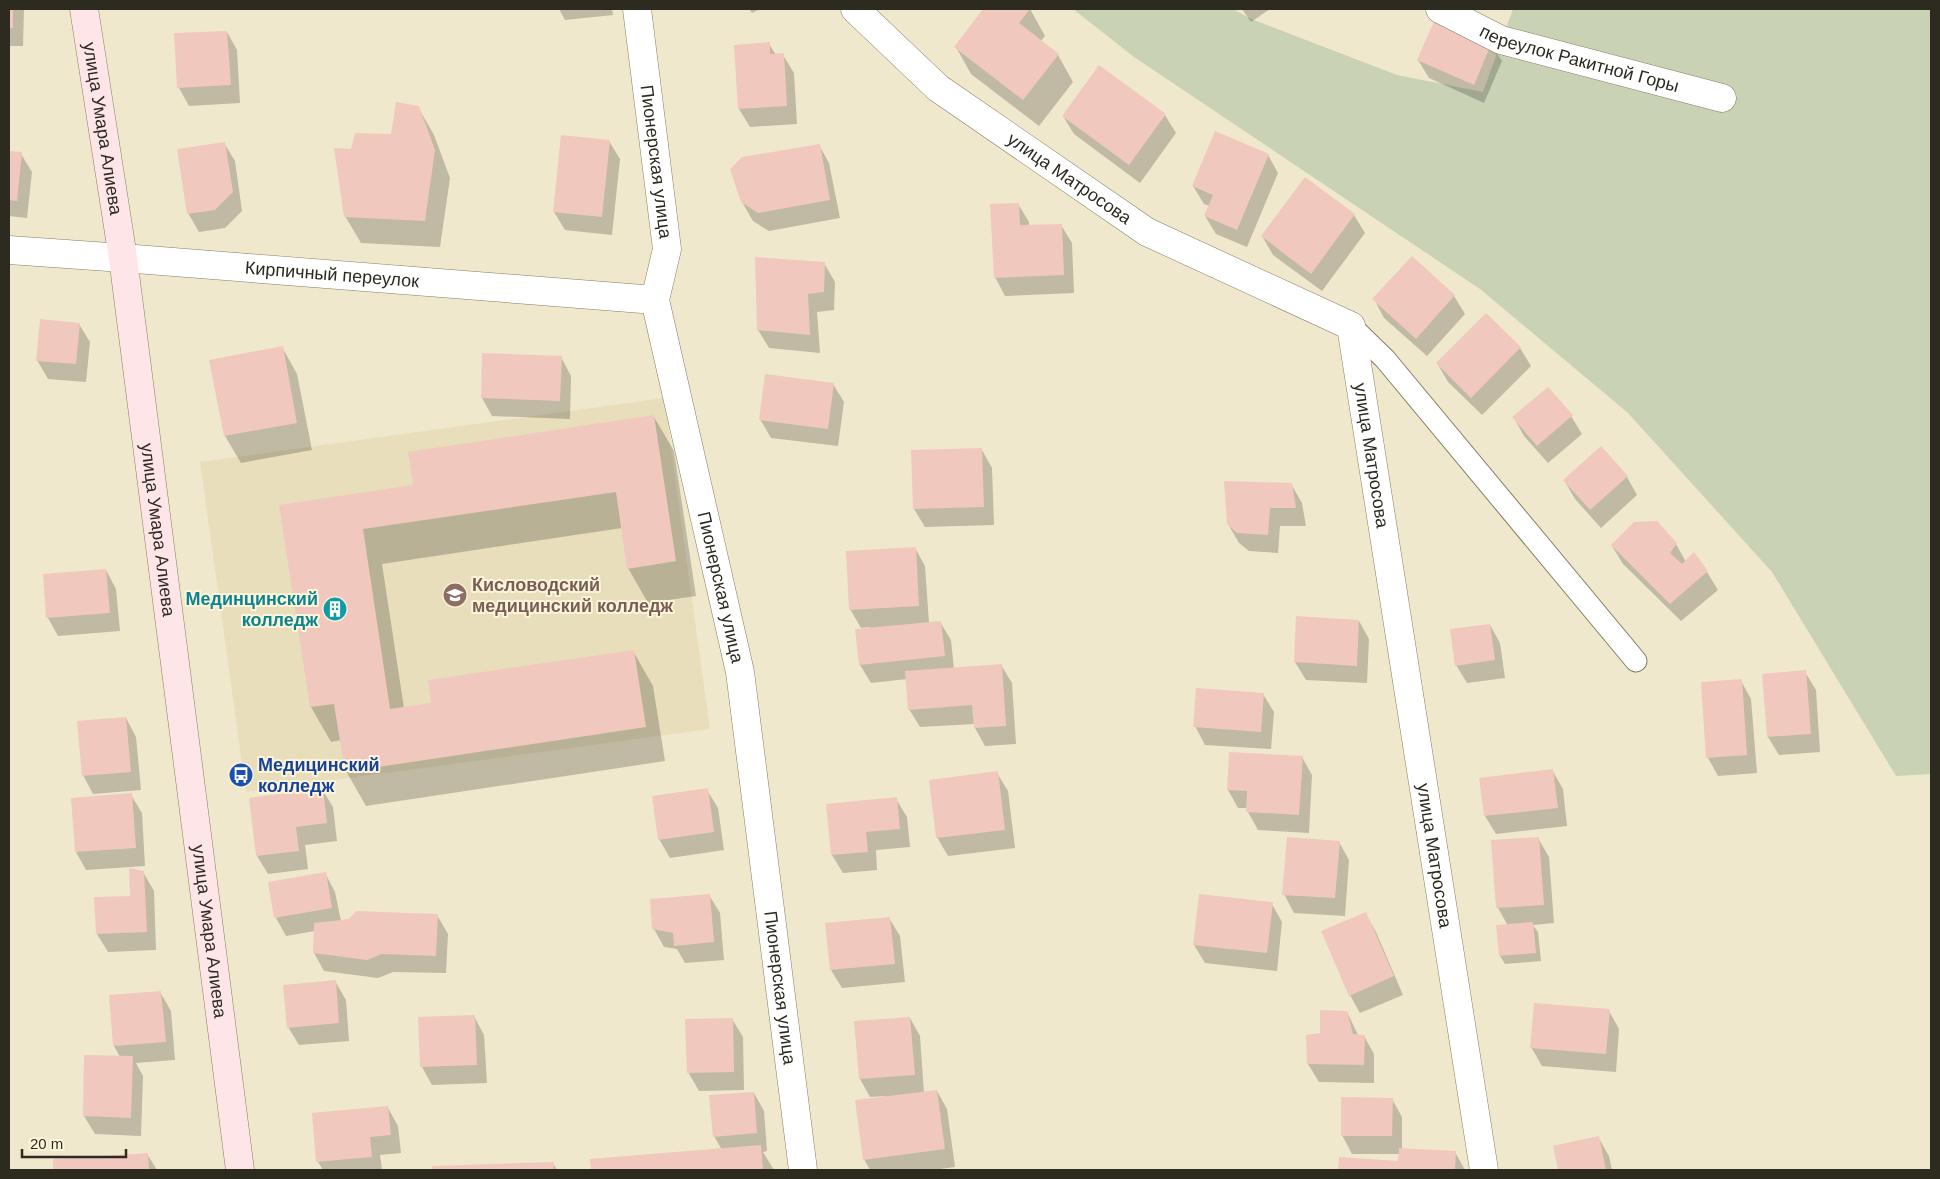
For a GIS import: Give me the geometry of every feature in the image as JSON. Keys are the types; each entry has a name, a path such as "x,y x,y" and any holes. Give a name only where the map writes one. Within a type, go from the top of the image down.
{"street":[{"name":"улица Умара Алиева","path":"84,9 124,258 240,1170"},
{"name":"Пионерская улица","path":"637,9 667,249 655,300 740,672 803,1170"},
{"name":"улица Матросова","path":"855,9 938,88 1146,232 1351,326 1484,1170"},
{"name":"переулок Ракитной Горы","path":"1440,9 1501,40 1722,98"},
{"name":"Кирпичный переулок","path":"9,250 655,300"}],"lane":[{"path":"1351,326 1385,359 1636,661"}],"shaded area":[{"name":"Кисловодский медицинский колледж","path":"664,398 710,729 246,792 200,462"}],"green space":[{"path":"1073,9 1233,9 1251,19 1397,75 1483,92 1513,9 1931,9 1931,774 1896,776 1772,572 1628,413 1480,289 1134,57"}],"building":[{"path":"9,9 13,9 13,28 9,28"},
{"path":"983,9 1030,9 1019,23 1059,54 1023,100 954,47"},
{"path":"1436,17 1492,42 1474,85 1417,60"},
{"path":"227,31 231,85 177,88 174,33"},
{"path":"770,42 770,54 784,53 787,106 738,109 734,45"},
{"path":"1099,65 1166,114 1129,165 1062,116"},
{"path":"396,102 419,106 435,150 425,221 344,217 334,148 351,149 355,133 391,134"},
{"path":"1215,131 1269,154 1237,230 1204,216 1213,195 1192,186"},
{"path":"561,135 610,140 602,217 553,212"},
{"path":"225,142 233,192 215,210 187,214 177,149"},
{"path":"820,144 830,200 758,213 741,202 730,169 742,157"},
{"path":"9,151 22,152 17,201 9,200"},
{"path":"1305,177 1355,214 1311,274 1261,236"},
{"path":"1019,203 1020,225 1062,224 1064,275 994,278 990,204"},
{"path":"1412,256 1455,295 1416,339 1372,299"},
{"path":"755,257 825,262 824,292 808,294 810,335 757,330"},
{"path":"1486,313 1521,347 1471,398 1436,363"},
{"path":"40,319 80,323 76,364 36,361"},
{"path":"283,346 297,423 224,436 209,360"},
{"path":"482,353 562,356 560,401 481,398"},
{"path":"765,374 834,383 828,429 759,420"},
{"path":"1548,387 1573,415 1537,446 1512,417"},
{"name":"Мединцинский колледж","path":"654,415 676,561 627,569 616,492 363,529 390,709 431,703 428,680 634,650 646,727 345,772 334,704 310,707 279,505 413,485 408,452"},
{"path":"1601,446 1628,476 1590,510 1563,480"},
{"path":"982,448 984,507 913,509 911,450"},
{"path":"1224,481 1292,483 1296,508 1270,508 1268,535 1237,533 1227,524"},
{"path":"1657,521 1677,543 1670,553 1682,564 1694,552 1708,571 1670,604 1611,545 1634,522"},
{"path":"916,547 919,606 849,610 846,551"},
{"path":"106,569 110,613 46,618 43,574"},
{"path":"1296,616 1359,620 1357,666 1294,662"},
{"path":"941,621 945,656 859,665 855,629"},
{"path":"1490,624 1495,660 1455,666 1450,629"},
{"path":"1002,664 1006,726 974,728 972,705 908,710 905,671"},
{"path":"1806,670 1811,734 1767,737 1762,674"},
{"path":"1742,679 1747,755 1706,758 1701,682"},
{"path":"1196,688 1264,693 1261,732 1193,727"},
{"path":"126,717 131,772 82,776 77,721"},
{"path":"1229,752 1303,756 1299,815 1246,812 1247,791 1227,790"},
{"path":"1553,769 1558,808 1484,816 1479,778"},
{"path":"998,771 1005,830 936,838 929,780"},
{"path":"323,788 327,823 296,827 299,851 256,856 249,798"},
{"path":"708,788 714,832 658,840 652,796"},
{"path":"132,793 136,848 75,852 71,798"},
{"path":"897,797 900,829 866,832 868,852 831,855 826,804"},
{"path":"1287,837 1340,841 1335,898 1282,895"},
{"path":"1539,837 1544,905 1496,908 1491,840"},
{"path":"129,868 144,871 147,932 96,934 94,897 130,896"},
{"path":"326,872 332,908 274,918 268,882"},
{"path":"710,894 714,942 674,946 673,933 652,929 650,899"},
{"path":"1199,894 1273,902 1267,953 1193,945"},
{"path":"356,911 438,914 436,956 382,954 367,960 313,953 314,923 349,919"},
{"path":"1366,912 1394,976 1349,996 1321,931"},
{"path":"890,917 895,964 830,970 825,923"},
{"path":"1533,922 1536,953 1499,956 1496,925"},
{"path":"336,980 339,1023 287,1028 283,985"},
{"path":"161,991 166,1042 113,1046 109,995"},
{"path":"1534,1003 1610,1009 1606,1054 1530,1048"},
{"path":"1320,1010 1347,1011 1353,1034 1365,1035 1364,1065 1307,1064 1306,1035 1320,1033"},
{"path":"475,1015 477,1065 420,1067 418,1017"},
{"path":"910,1017 915,1075 859,1079 854,1021"},
{"path":"733,1018 734,1072 687,1073 685,1019"},
{"path":"84,1055 133,1056 131,1118 83,1116"},
{"path":"937,1090 945,1149 863,1160 855,1100"},
{"path":"754,1092 757,1133 713,1137 709,1095"},
{"path":"1341,1097 1393,1098 1392,1136 1341,1136"},
{"path":"388,1106 391,1135 370,1137 372,1157 316,1162 312,1113"},
{"path":"1599,1136 1606,1170 1558,1170 1553,1146"},
{"path":"761,1145 763,1170 591,1170 590,1159"},
{"path":"1399,1148 1456,1151 1455,1170 1338,1170 1339,1157 1398,1161"},
{"path":"148,1153 149,1170 53,1170 53,1159"},
{"path":"554,1162 554,1170 432,1170 432,1166"}],"place":[{"name":"Кисловодский медицинский колледж","path":"455,595"},
{"name":"Мединцинский колледж","path":"335,609"},
{"name":"Медицинский колледж","path":"241,775"}]}
